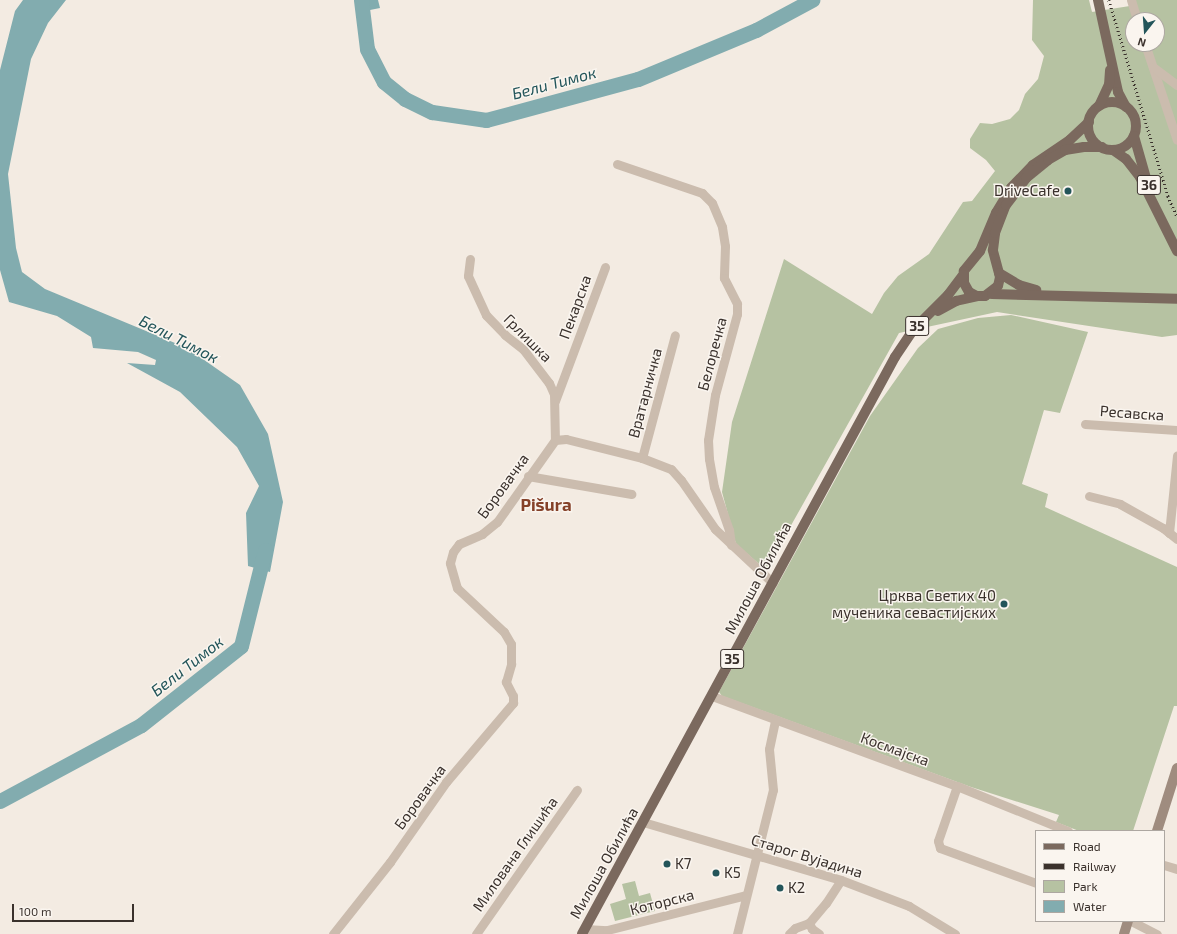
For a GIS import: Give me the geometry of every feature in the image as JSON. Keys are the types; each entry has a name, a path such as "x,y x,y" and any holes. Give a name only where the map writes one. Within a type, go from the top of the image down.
{"main road":[{"name":"36","path":"1098,0 1118,92 1126,107 1135,119 1134,136 1139,160 1168,234"},
{"path":"973,262 984,242 998,208 1016,182 1033,165 1070,140 1089,122 1093,112 1099,106 1109,85 1110,76 1101,13"},
{"path":"1099,106 1115,103 1126,107"},
{"path":"1089,122 1091,136 1102,147"},
{"path":"1113,150 1125,146 1134,136"},
{"path":"992,294 999,284 993,243 996,227 1006,205 1022,182 1048,160 1066,150 1084,147 1102,147"},
{"name":"36","path":"1102,147 1113,150 1136,171 1177,251"},
{"name":"35","path":"963,275 973,262 985,260 1019,285 1060,295"},
{"path":"963,275 966,289 976,296"},
{"name":"Милоша Обилића","path":"584,932 879,384 914,329 948,295 963,275"},
{"name":"35","path":"976,296 992,294 1060,295 1177,299"},
{"name":"Милоша Обилића","path":"879,384 908,343 936,312 947,305 976,296"}],"street":[{"path":"1131,0 1135,12"},
{"path":"1148,52 1177,140"},
{"path":"1153,67 1177,85"},
{"name":"Белоречка","path":"617,164 702,193 712,203 722,227 725,246 724,278 737,304 737,314 715,395 708,440 709,459 714,487 729,530 731,545"},
{"name":"Грлишка","path":"470,259 468,276 486,314 538,366 549,382 555,403 555,440"},
{"name":"Пекарска","path":"555,403 605,267"},
{"name":"Вратарничка","path":"642,458 675,335"},
{"name":"Ресавска","path":"1085,424 1177,430"},
{"path":"555,440 566,439 642,458 675,472 715,529 773,583"},
{"name":"Боровачка","path":"333,934 390,862 446,782 513,703 513,696 506,682 511,664 511,644 504,632 457,588 450,563 453,552 459,544 482,534 497,522 528,476 555,440"},
{"path":"1169,533 1177,456"},
{"path":"528,476 631,494"},
{"path":"1089,496 1120,504 1169,533 1177,540"},
{"name":"Космајска","path":"712,696 957,786 1066,830"},
{"path":"737,934 773,790 769,749 775,720"},
{"path":"1157,830 1177,768"},
{"path":"957,786 938,841 938,845 942,850 1035,883"},
{"name":"Милована Глишића","path":"476,934 577,790"},
{"name":"Старог Вујадина","path":"643,822 757,854 841,880 914,909 955,934"},
{"path":"1165,865 1177,869"},
{"path":"789,934 795,928 809,923 826,903 841,880"},
{"name":"Которска","path":"584,932 607,930 746,895"},
{"path":"1124,934 1130,922"},
{"path":"1132,922 1157,934"},
{"path":"809,923 819,934"}],"green space":[{"path":"1033,0 1089,0 1092,12 1136,5 1135,0 1177,0 1177,335 1162,337 997,312 899,333 766,570 736,544 722,492 732,422 784,259 872,314 884,293 898,276 929,254 963,202 972,201 995,171 986,160 970,148 970,139 980,123 992,124 1010,119 1019,110 1025,94 1038,79 1044,56 1032,40"},
{"path":"1011,315 1088,332 1060,413 1044,410 1022,484 1048,494 1045,507 1177,567 1177,706 1174,706 1133,830 1076,830 1056,822 1059,815 971,787 722,696 719,692 870,416 918,348 938,329 978,318"},
{"path":"635,881 639,896 650,893 655,911 615,921 610,904 626,899 622,884"}],"water":[{"path":"23,0 66,0 48,23 31,59 8,174 16,248 22,272 45,289 187,348 240,385 268,434 283,502 270,572 248,566 246,513 259,486 237,447 180,392 127,363 155,365 156,360 138,352 93,348 91,337 57,316 9,302 0,270 0,70 15,11"},
{"path":"357,0 378,0 380,8 360,12"}],"waterway":[{"name":"Бели Тимок","path":"361,0 367,49 384,82 405,99 432,112 486,120 638,79 756,30 812,0"},
{"name":"Бели Тимок","path":"0,801 141,725 241,646 265,550"}],"railway":[{"path":"1109,0 1168,196 1177,216"}],"place":[{"name":"DriveCafe","path":"1068,191"},
{"name":"Црква Светих 40 мученика севастијских","path":"1004,604"},
{"name":"K7","path":"667,864"},
{"name":"K5","path":"716,873"},
{"name":"K2","path":"780,888"}],"district":[{"name":"Pišura","path":"546,505"}]}
